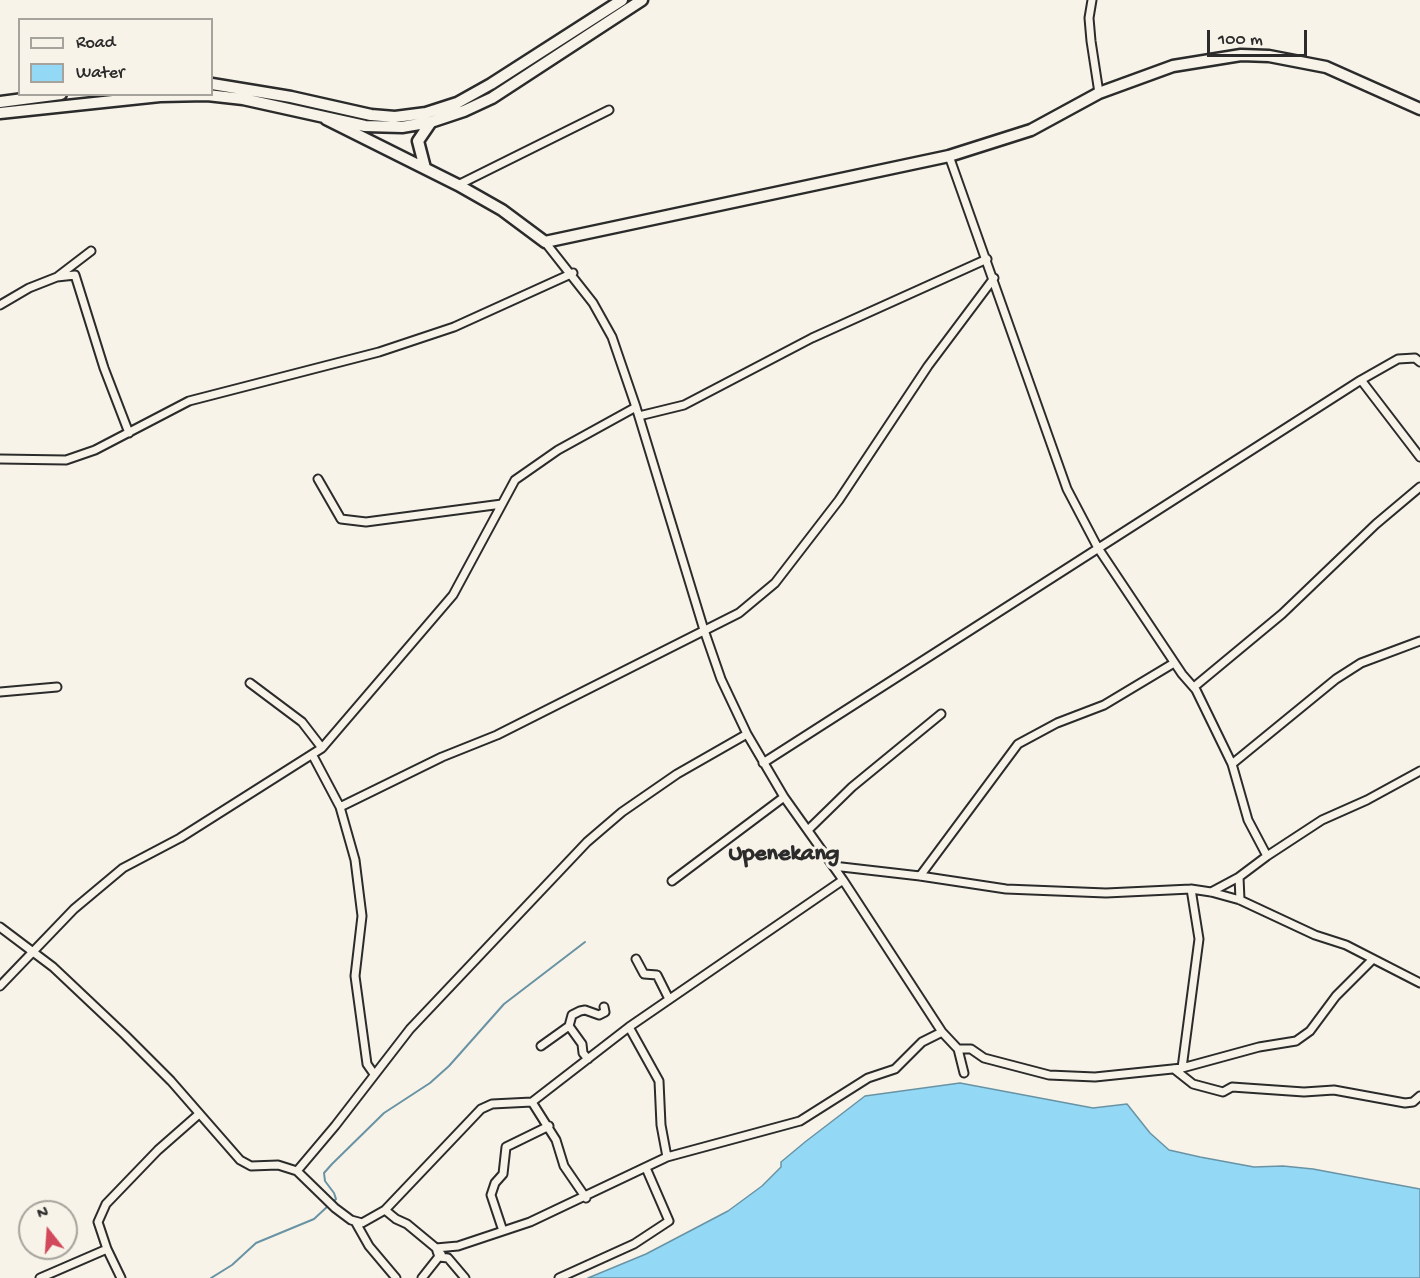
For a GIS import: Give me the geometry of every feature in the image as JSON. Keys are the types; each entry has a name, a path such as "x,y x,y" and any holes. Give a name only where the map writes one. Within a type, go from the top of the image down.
{"main road":[{"path":"213,84 291,97 345,110 395,117 426,113 457,103 622,0"},
{"path":"213,96 243,99 365,126 402,127 431,122 464,111 492,98 642,0"},
{"path":"540,51 555,56"},
{"path":"326,119 458,184 502,210 545,242 949,156 1031,130 1099,93 1173,66 1242,55 1269,56 1326,67 1420,109"},
{"path":"0,102 46,96"},
{"path":"0,113 139,98 184,96"},
{"path":"425,168 419,153 418,141 431,122"}],"street":[{"path":"1092,0 1089,18 1099,93"},
{"path":"458,184 609,110"},
{"path":"949,156 1067,489 1098,548 1174,663 1194,687 1232,764 1248,820 1267,856"},
{"path":"545,242 573,273 612,338 639,416 704,630 721,679 747,734 784,797 843,880 942,1032 958,1049 964,1073"},
{"path":"57,277 92,251"},
{"path":"639,416 684,405 812,338 987,259"},
{"path":"0,459 66,460 95,450 189,401 379,352 454,327 573,273"},
{"path":"0,305 29,288 57,277 75,275 104,368 129,433"},
{"path":"340,807 442,757 497,735 740,613 775,583 839,500 928,366 994,278"},
{"path":"763,763 1361,380 1398,359 1414,358 1420,362"},
{"path":"1361,380 1420,457"},
{"path":"0,986 74,909 123,868 180,838 313,756 322,748 453,595 515,480 558,450 636,407"},
{"path":"318,479 341,519 366,522 502,504"},
{"path":"1194,687 1282,614 1376,524 1420,487"},
{"path":"1232,764 1336,679 1361,663 1420,641"},
{"path":"920,876 1018,744 1041,730 1104,705 1174,663"},
{"path":"250,682 302,723 322,748"},
{"path":"0,692 57,687"},
{"path":"808,830 852,787 941,714"},
{"path":"297,1171 441,994 587,842 622,812 677,774 747,734"},
{"path":"313,756 340,807 356,860 362,916 355,976 367,1064 374,1074"},
{"path":"1211,892 1239,877 1322,820 1367,800 1420,771"},
{"path":"672,881 784,797"},
{"path":"832,866 1026,890 1106,893 1191,889 1211,892 1240,900 1373,959 1420,983"},
{"path":"1239,877 1240,900"},
{"path":"356,1223 368,1221 385,1210 481,1109 492,1104 532,1102 629,1027 843,880"},
{"path":"1178,1068 1199,939 1191,889"},
{"path":"0,927 33,951 125,1035 247,1164 278,1165 297,1171 334,1207 356,1223 369,1246 396,1278"},
{"path":"636,959 644,974 657,975 669,999"},
{"path":"958,1049 971,1049 984,1058 1048,1075 1095,1077 1178,1068 1259,1047 1296,1041 1310,1031 1336,996 1373,959"},
{"path":"542,1046 569,1026 572,1016 585,1010 599,1015 605,1012 604,1006"},
{"path":"569,1026 582,1044 583,1053 588,1059"},
{"path":"629,1027 659,1081 667,1157"},
{"path":"436,1248 445,1248 530,1222 586,1198 667,1157 800,1121 868,1078 895,1069 922,1042 942,1032"},
{"path":"1178,1068 1193,1084 1223,1092 1232,1087 1304,1092 1334,1090 1406,1102 1413,1102 1420,1096"},
{"path":"532,1102 549,1126 564,1166 586,1198"},
{"path":"121,1278 107,1249 98,1222 106,1204 158,1150 199,1114"},
{"path":"503,1231 491,1195 495,1183 503,1174 506,1147 549,1126"},
{"path":"559,1278 634,1244 669,1221 646,1168"},
{"path":"385,1210 407,1224 436,1248 439,1257"},
{"path":"422,1278 445,1248"},
{"path":"40,1278 107,1249"},
{"path":"439,1257 448,1258 465,1278"}],"water":[{"path":"960,1083 1093,1108 1127,1104 1150,1133 1169,1150 1254,1167 1283,1166 1313,1169 1420,1189 1420,1278 588,1278 646,1254 728,1211 762,1186 781,1167 781,1162 865,1096"}],"waterway":[{"path":"333,1202 336,1199 325,1181 324,1173 332,1164 384,1113 430,1083 449,1066 504,1004 585,942"},
{"path":"211,1278 232,1265 256,1243 314,1219 328,1206"}],"district":[{"name":"Upenekang","path":"784,855"}]}
